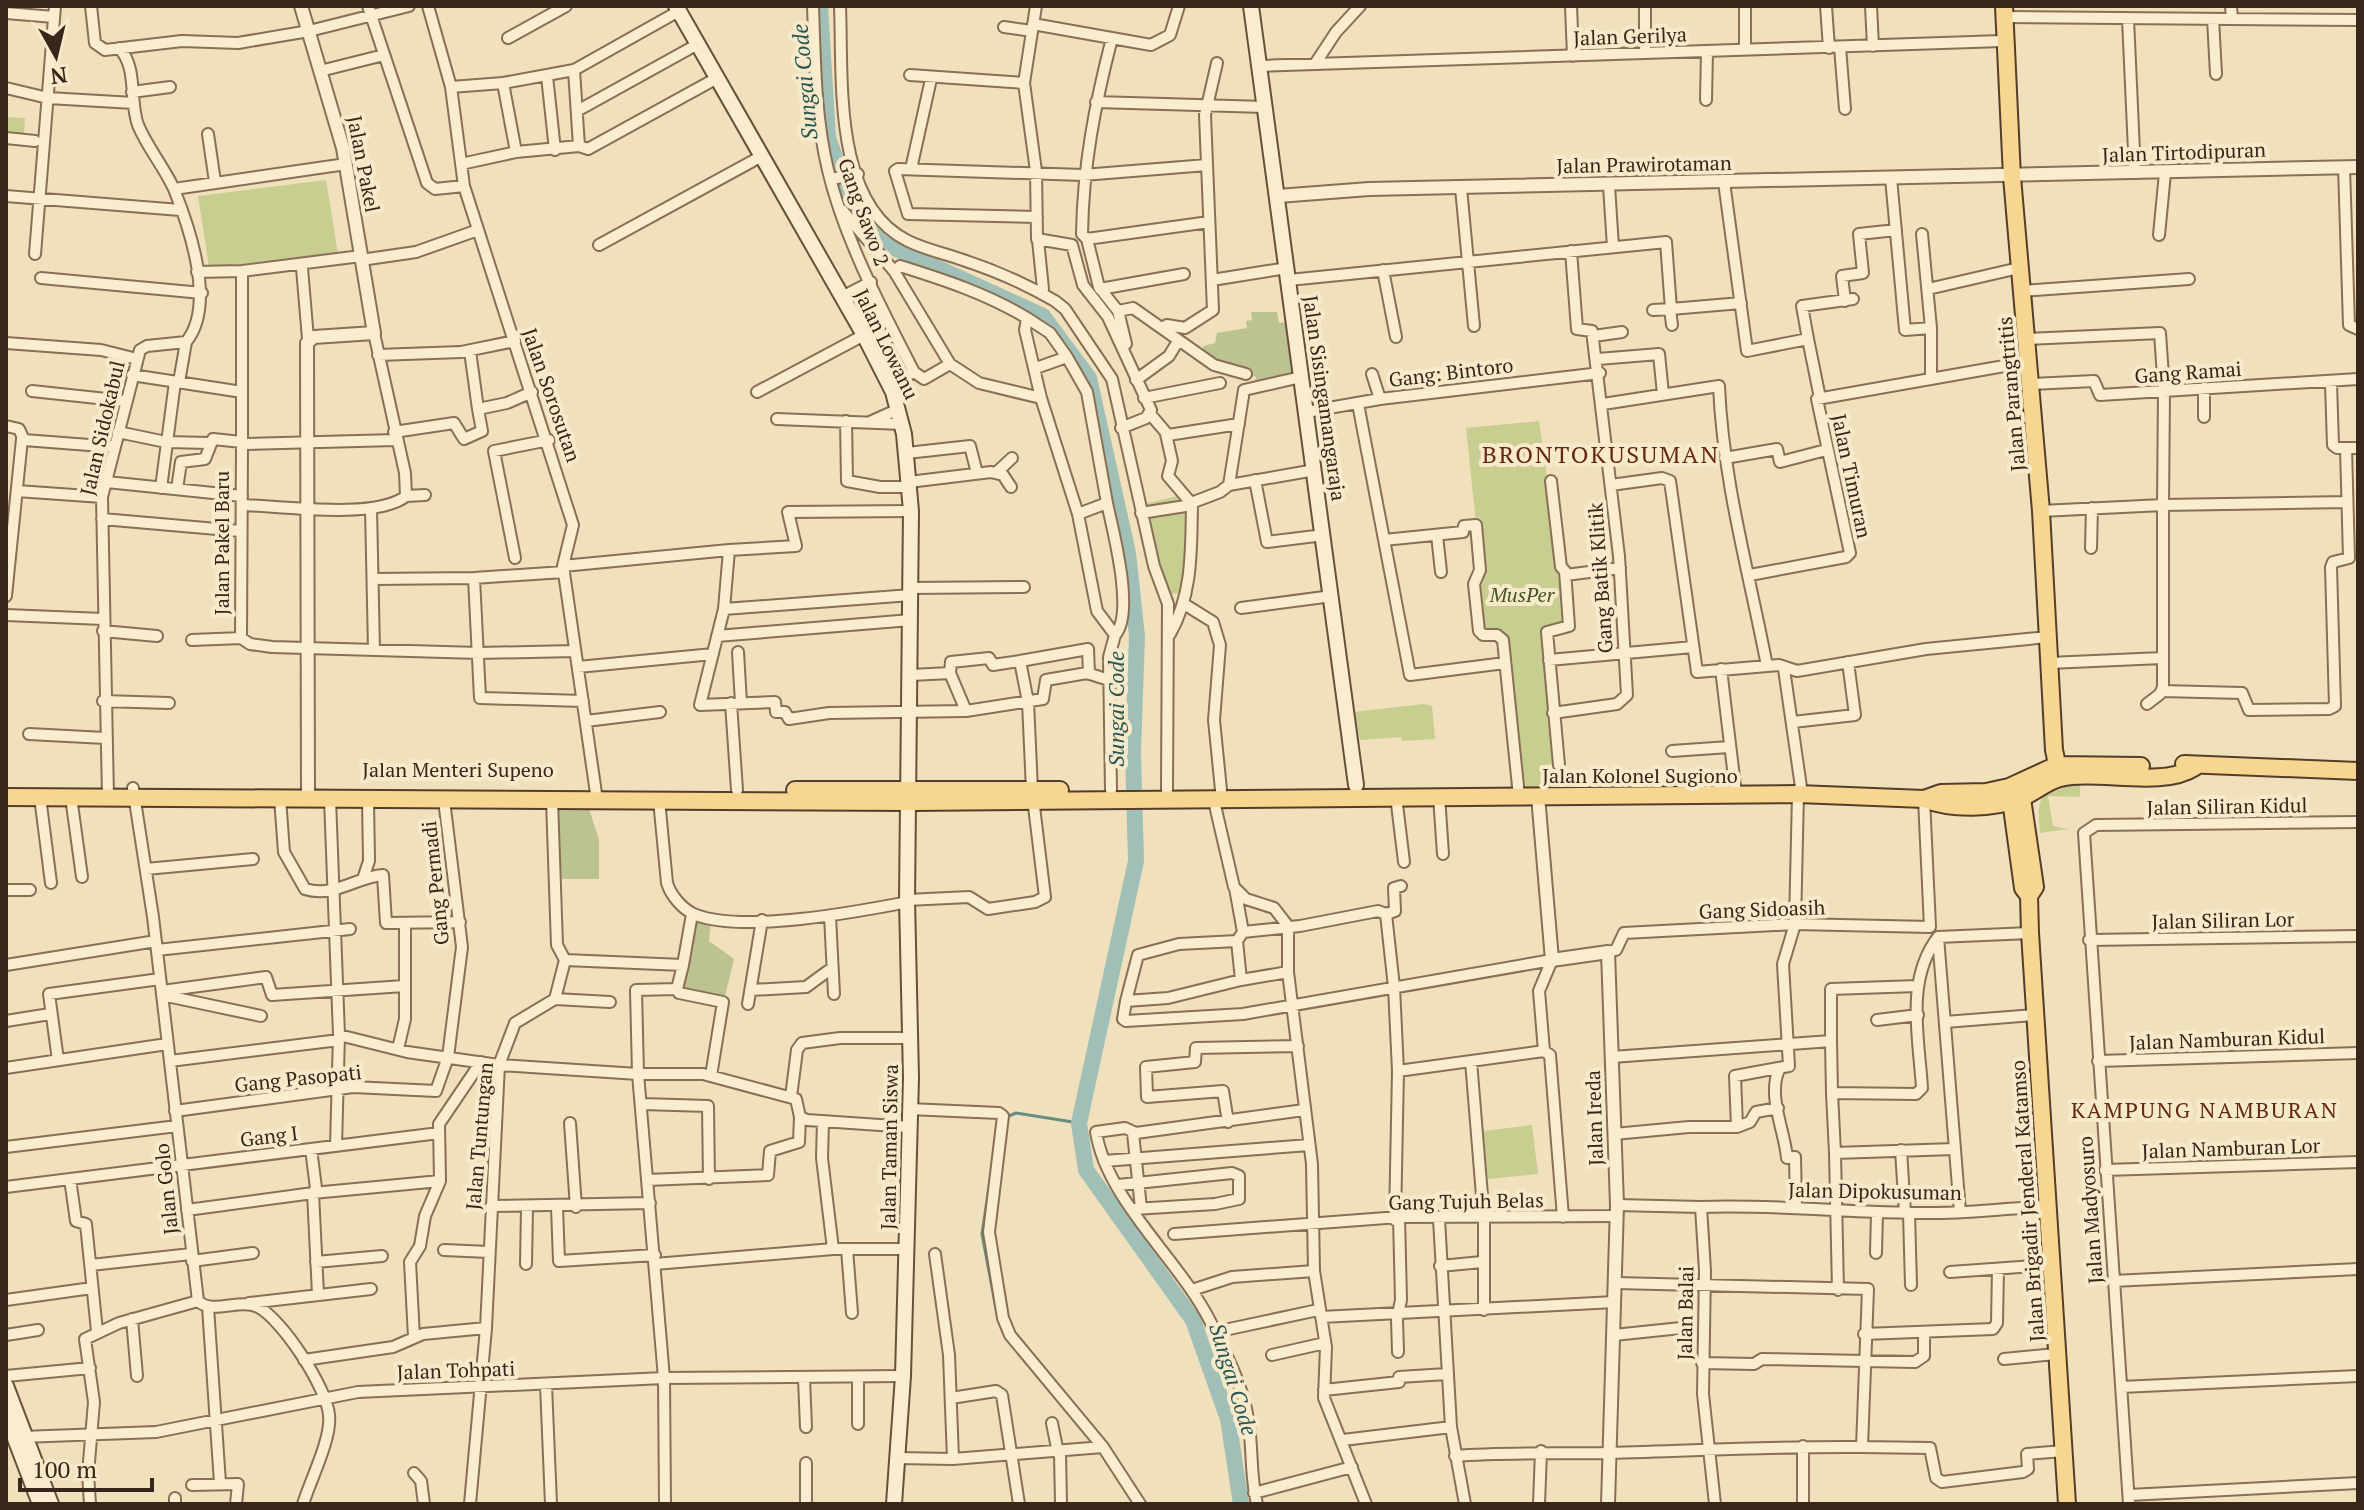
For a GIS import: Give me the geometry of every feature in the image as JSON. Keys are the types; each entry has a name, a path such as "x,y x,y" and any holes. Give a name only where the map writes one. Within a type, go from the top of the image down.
{"main road":[{"name":"Jalan Sisingamangaraja","path":"1251,6 1356,790"},
{"name":"Jalan Lowanu","path":"678,8 861,330 890,384 901,416 911,511 911,796"},
{"name":"Jalan Parangtritis","path":"2004,11 2002,41 2041,511 2053,743 2058,771"},
{"path":"2053,743 2062,759 2076,766"},
{"path":"2035,776 2053,743"},
{"path":"2058,771 2076,766 2184,764 2195,767 2358,771"},
{"path":"2058,771 2147,776 2185,773 2195,767"},
{"name":"Jalan Kolonel Sugiono","path":"1114,794 1222,795 1348,790 1396,796 1800,794 1924,799 1940,805 2017,794 2058,771"},
{"name":"Jalan Kolonel Sugiono","path":"2017,794 2035,776 2058,771"},
{"name":"Jalan Menteri Supeno","path":"6,787 108,792 597,795 737,790 911,796"},
{"name":"Jalan Menteri Supeno","path":"6,797 71,797 108,792"},
{"name":"Jalan Menteri Supeno","path":"134,792 280,798 308,793 330,799 444,800 552,800 597,795 659,800 911,796"},
{"path":"911,796 1114,794"},
{"name":"Jalan Brigadir Jenderal Katamso","path":"2017,794 2035,887 2029,896 2030,933 2049,1265 2067,1504"},
{"name":"Jalan Taman Siswa","path":"894,1504 903,1376 907,1249 911,796"},
{"path":"6,1386 40,1504"},
{"path":"6,1415 51,1504"}],"street":[{"path":"91,6 97,47 119,48 182,41 238,43 309,31 369,12 409,6"},
{"name":"Jalan Pakel","path":"301,6 346,164 374,333"},
{"name":"Jalan Sorosutan","path":"428,6 451,87 464,186 549,440 573,525 563,569 597,795"},
{"path":"508,38 566,6"},
{"name":"Gang Sawo 2","path":"813,6 818,114 842,210 884,313 914,372"},
{"path":"840,6 843,124 855,175 870,207 884,226 909,242 964,260 1042,294 1065,309 1107,368 1154,566 1168,604 1165,794"},
{"path":"1036,6 1024,83 1036,171 1043,289"},
{"path":"1004,27 1032,27 1151,45 1170,35 1179,6"},
{"path":"1315,64 1336,32 1360,6"},
{"path":"1571,6 1573,56"},
{"path":"1645,6 1645,53"},
{"path":"1745,6 1745,50"},
{"path":"1826,6 1845,109"},
{"path":"1871,6 1873,46"},
{"path":"2231,6 2232,19"},
{"path":"451,87 503,83 574,70 678,8"},
{"path":"2004,11 2128,19 2358,20"},
{"path":"6,13 55,12 35,254"},
{"path":"369,12 427,183 435,189 464,186"},
{"path":"2128,19 2135,173"},
{"path":"2213,19 2216,74"},
{"path":"1112,38 1083,175 1082,234 1087,239 1100,289 1118,311 1125,354"},
{"name":"Jalan Gerilya","path":"1258,66 2002,41"},
{"path":"577,111 698,44"},
{"path":"119,48 127,62 138,124 174,189 202,293 195,330 186,342 177,382 161,488"},
{"path":"1706,100 1707,51"},
{"path":"320,71 384,55"},
{"path":"1162,328 1167,325 1185,328 1213,313 1205,106 1217,63"},
{"path":"574,70 579,146"},
{"path":"910,75 931,79 1024,83"},
{"path":"547,76 555,150"},
{"path":"461,164 516,152 596,147 717,78"},
{"path":"911,169 931,79"},
{"path":"503,83 516,152"},
{"path":"6,88 48,98 133,97 170,87"},
{"path":"1096,102 1265,107"},
{"path":"208,134 215,182"},
{"path":"6,138 35,141"},
{"path":"599,245 762,156"},
{"path":"174,189 346,164"},
{"path":"1037,217 908,214 895,171 1036,171 1083,175 1207,165"},
{"path":"2344,167 2349,325 2358,329"},
{"name":"Jalan Tirtodipuran","path":"2012,177 2358,167"},
{"path":"2159,235 2165,173"},
{"path":"834,179 855,175"},
{"name":"Jalan Prawirotaman","path":"1278,196 1369,189 2012,177"},
{"path":"1891,178 1905,330 1931,328"},
{"path":"1724,182 1747,351 1808,339"},
{"path":"1609,186 1613,247"},
{"path":"1461,188 1474,326"},
{"path":"6,196 180,210"},
{"path":"842,210 894,271 950,364 979,383 1041,398"},
{"path":"1087,239 1209,222"},
{"path":"197,272 242,271 416,252 478,230"},
{"path":"1820,398 1802,306 1849,300 1842,276 1863,273 1859,234 1896,230"},
{"path":"1922,234 1931,328 1931,378"},
{"path":"1038,240 1072,245 1083,285 1108,317 1151,415 1166,434 1172,461 1168,476 1191,503 1189,568 1184,604 1168,637"},
{"path":"1212,280 1383,270 1666,242 1672,325"},
{"name":"Gang Batik Klitik","path":"1553,713 1623,701 1627,695 1620,568 1600,373 1591,330 1577,329 1571,251"},
{"path":"2346,264 2358,264"},
{"path":"894,271 900,266 962,286 990,296 1027,318 1050,333 1087,392 1124,607 1122,626 1115,635 1109,653 1114,794"},
{"path":"302,268 308,339 305,445 308,793"},
{"path":"1928,289 2019,268"},
{"path":"1383,270 1396,337"},
{"path":"177,489 179,465 184,460 205,459 213,439 242,443 242,271"},
{"path":"1100,289 1184,274"},
{"path":"41,278 202,293"},
{"path":"2021,291 2189,279"},
{"path":"842,297 871,282"},
{"path":"1653,310 1741,303"},
{"path":"1118,311 1133,308 1214,365 1246,374"},
{"path":"757,392 884,313"},
{"path":"1027,318 1025,330 1041,398 1078,514 1097,611 1115,635"},
{"path":"2025,339 2158,331 2164,391 2162,691"},
{"path":"1594,336 1622,332"},
{"path":"308,339 374,333 405,473 406,496"},
{"path":"378,355 470,351 515,341"},
{"path":"1136,380 1169,356 1178,341"},
{"name":"Jalan Sidokabul","path":"108,792 103,701 102,497 137,359 147,346 186,342"},
{"path":"6,343 101,350 137,359"},
{"path":"470,351 478,409 507,403 532,392"},
{"path":"1598,359 1659,354 1663,394"},
{"path":"1036,368 1067,357"},
{"name":"Jalan Timuran","path":"1750,575 1846,557 1850,553 1817,399 2027,362"},
{"path":"890,384 914,372 924,379 950,364"},
{"name":"Gang: Bintoro","path":"1306,412 1380,399 1600,373"},
{"path":"1372,374 1380,399"},
{"path":"132,375 242,392"},
{"path":"1229,485 1244,390 1301,377"},
{"name":"Gang Ramai","path":"2031,384 2094,381 2100,395 2358,379"},
{"path":"1144,398 1220,383"},
{"path":"2147,704 2162,691 2242,693 2249,710 2332,709 2336,704 2331,567 2333,562 2354,558 2347,502 2352,448 2333,445 2331,383"},
{"path":"1603,404 1719,386 1725,458 1741,554 1750,575 1767,666"},
{"path":"2204,388 2204,417"},
{"path":"32,391 125,401"},
{"path":"1358,404 1410,675 1505,663"},
{"name":"Jalan Pakel Baru","path":"478,409 482,431 464,439 454,423 395,436 305,445 242,443 241,638 250,644 308,648 479,653 575,651"},
{"path":"1121,428 1151,415"},
{"path":"777,419 872,421 901,416"},
{"path":"846,421 847,481 880,487 910,484 997,472 1010,460"},
{"path":"1166,434 1239,424"},
{"path":"6,426 19,429 22,439 6,596"},
{"path":"118,432 166,442 209,443"},
{"path":"22,439 115,447"},
{"path":"515,558 494,451 549,440"},
{"path":"907,453 970,446 977,473"},
{"path":"1725,458 1777,449 1780,462 1826,450"},
{"path":"1141,513 1191,503 1220,492 1229,485 1315,470"},
{"path":"997,472 1011,487"},
{"path":"1611,485 1662,478 1670,481 1697,672 1779,665 1797,671 1926,649 2048,637"},
{"path":"1255,480 1267,542 1324,535"},
{"path":"1551,481 1561,567 1566,575 1569,626 1547,632 1559,765"},
{"path":"107,482 307,507 371,508 396,503 406,496 425,495"},
{"path":"17,491 102,497"},
{"path":"2041,511 2163,505 2347,502"},
{"path":"1078,514 1107,503"},
{"path":"371,508 374,650"},
{"path":"2091,548 2092,508"},
{"path":"373,579 474,578 729,550 796,546 788,512 911,511"},
{"path":"102,519 240,531"},
{"path":"1384,540 1463,532 1464,526 1476,525 1480,570 1474,584 1479,631 1483,635 1497,635 1503,640 1519,796"},
{"path":"1437,535 1441,572"},
{"path":"729,550 724,609 700,705 775,702 776,712 785,712 789,719 829,713 966,711 1044,698 1045,680 1089,674 1109,680"},
{"path":"1566,575 1620,568"},
{"path":"474,578 480,698 583,701"},
{"path":"724,609 911,592 1024,587"},
{"path":"1241,608 1332,596"},
{"path":"1184,604 1213,622 1218,635 1220,659 1214,720 1240,936 1241,980"},
{"path":"6,615 103,625 157,636"},
{"path":"717,636 911,620"},
{"path":"192,640 241,638"},
{"path":"966,711 950,673 951,662 980,656 989,658 993,665 1089,645 1089,674"},
{"path":"1549,660 1693,647"},
{"path":"737,790 738,652"},
{"path":"578,667 713,654"},
{"path":"2049,663 2162,658"},
{"path":"659,800 667,883 672,894 692,914 732,921 762,920 830,916 908,901 969,897 989,909 1042,899 1045,893 1033,796 1028,702 1020,661"},
{"path":"1793,722 1855,715 1848,662"},
{"path":"1721,669 1736,794"},
{"path":"1737,1127 1735,1076 1789,1066 1783,964 1795,924 1800,794 1784,669"},
{"path":"911,675 950,673"},
{"path":"103,701 169,703"},
{"path":"586,721 660,712"},
{"path":"29,734 105,738"},
{"path":"1672,751 1729,747"},
{"name":"Jalan Golo","path":"134,792 156,945 191,1257 203,1304 217,1419 220,1483"},
{"path":"1396,796 1404,862"},
{"path":"1439,796 1443,854"},
{"path":"1538,796 1552,960 1539,991 1544,1051"},
{"path":"40,797 51,883"},
{"path":"71,797 82,877"},
{"path":"280,798 284,852 308,890 334,890 364,876 383,875 386,923 460,922"},
{"path":"330,799 339,1037 336,1146"},
{"path":"364,876 369,861 368,799"},
{"name":"Gang Sidoasih","path":"1608,952 1616,950 1624,933 1795,924 1930,927 1924,799"},
{"name":"Gang Permadi","path":"444,800 462,947 448,1057"},
{"path":"552,800 557,945 565,960 555,999 610,1002"},
{"name":"Jalan Siliran Kidul","path":"2096,825 2358,822"},
{"name":"Jalan Madyosuro","path":"2096,825 2084,833 2083,839 2129,1500"},
{"path":"146,869 253,859"},
{"path":"1401,886 1394,888 1395,911 1386,914 1378,911 1179,944 1138,955 1123,1019 1231,1016 1608,952"},
{"path":"1234,887 1246,899 1274,908 1288,926 1288,972 1316,1223 1314,1271 1325,1343 1326,1407 1343,1440 1366,1504"},
{"path":"6,890 30,890"},
{"path":"677,989 692,914"},
{"path":"1386,914 1394,987 1398,1071 1398,1352"},
{"path":"830,916 834,994"},
{"path":"748,1004 762,920"},
{"path":"398,1049 405,1019 405,924"},
{"path":"6,965 156,945 350,929"},
{"path":"1938,937 2030,933"},
{"name":"Jalan Siliran Lor","path":"2089,940 2358,936"},
{"path":"1832,1093 1920,1092 1917,986 1922,964 1938,937"},
{"path":"1938,937 1960,1212"},
{"name":"Jalan Ireda","path":"1608,952 1616,1210 1608,1504"},
{"path":"565,960 683,965"},
{"path":"751,990 806,987 832,968"},
{"path":"1126,1001 1168,998 1288,972"},
{"path":"58,1060 49,994 161,988 266,977 269,994 404,986"},
{"path":"1838,1290 1831,989 1917,986"},
{"path":"161,988 261,1016"},
{"path":"665,1504 664,1378 638,1074 636,990 677,989"},
{"path":"677,989 679,993 718,1000 724,1004 711,1076"},
{"name":"Jalan Tuntungan","path":"470,1504 486,1328 499,1065 515,1023 555,999"},
{"path":"6,1021 50,1014"},
{"path":"1877,1020 1918,1015"},
{"path":"1945,1022 2035,1015"},
{"path":"170,1061 339,1037 499,1065 711,1076 791,1097 797,1102 799,1142 770,1151 768,1175 647,1180"},
{"path":"791,1097 797,1050 802,1043 840,1038 910,1038"},
{"path":"1612,1057 1831,1041"},
{"path":"6,1068 167,1044"},
{"path":"1228,1122 1222,1090 1147,1097 1146,1067 1195,1062 1196,1048 1298,1046"},
{"path":"1398,1071 1544,1051 1550,1055 1563,1217"},
{"name":"Jalan Namburan Kidul","path":"2098,1061 2358,1053"},
{"name":"Gang Pasopati","path":"175,1111 339,1089 436,1091 448,1057"},
{"path":"1471,1061 1484,1220 1484,1310"},
{"path":"414,1337 410,1262 420,1246 425,1216 440,1181 441,1119 481,1062"},
{"path":"1779,1070 1778,1108 1787,1158 1795,1157 1796,1206"},
{"path":"642,1104 708,1106 709,1179"},
{"path":"1614,1134 1689,1127 1706,1130 1737,1127 1750,1122 1756,1112 1778,1108"},
{"path":"909,1109 999,1113 1003,1116 989,1232 1003,1318 1010,1335 1103,1447 1140,1504"},
{"path":"1133,1133 1304,1110"},
{"path":"800,1117 909,1127"},
{"path":"823,1121 822,1158 833,1249"},
{"path":"570,1123 576,1207"},
{"path":"6,1147 177,1126"},
{"path":"1138,1209 1133,1133 1127,1128 1097,1130 1104,1161 1118,1185 1138,1209 1154,1242 1192,1290 1215,1332 1246,1409 1256,1499 1352,1467"},
{"path":"311,1149 439,1133"},
{"path":"1104,1161 1309,1145"},
{"name":"Gang I","path":"6,1187 311,1149 316,1188 313,1193 318,1294"},
{"path":"1835,1153 1954,1149"},
{"path":"1901,1150 1911,1285"},
{"name":"Jalan Namburan Lor","path":"2105,1170 2358,1162"},
{"path":"1118,1185 1232,1173 1239,1176 1239,1199 1138,1209"},
{"path":"70,1179 76,1221 86,1224 97,1331"},
{"path":"187,1210 313,1193 440,1181"},
{"path":"491,1206 527,1208 650,1203"},
{"name":"Jalan Dipokusuman","path":"1701,1207 1796,1206 1838,1212 1907,1213 2048,1206"},
{"path":"557,1207 559,1261 655,1260 833,1249 907,1249"},
{"path":"1616,1210 1701,1207"},
{"name":"Jalan Balai","path":"1701,1207 1702,1363 1707,1447 1715,1504"},
{"path":"526,1264 527,1208"},
{"name":"Gang Tujuh Belas","path":"1174,1234 1397,1219 1563,1217 1616,1210"},
{"path":"1876,1253 1877,1212"},
{"path":"1439,1219 1451,1427 1465,1504"},
{"path":"847,1249 852,1313"},
{"path":"444,1250 489,1252"},
{"path":"91,1265 253,1253"},
{"path":"935,1254 947,1337 953,1459"},
{"path":"316,1262 382,1256"},
{"path":"1440,1266 1482,1262"},
{"path":"1950,1272 2049,1265"},
{"path":"1864,1334 1993,1329 1997,1323 1998,1269"},
{"path":"2113,1281 2358,1269"},
{"path":"1192,1290 1232,1277 1314,1271"},
{"path":"1616,1283 1868,1289 1862,1447"},
{"path":"6,1300 92,1288"},
{"path":"90,1504 94,1402 85,1339 97,1331 132,1319 203,1304 243,1303 371,1289"},
{"path":"1215,1332 1319,1314 1443,1313 1615,1302"},
{"path":"243,1303 258,1307 278,1324 304,1360 330,1415 328,1430 303,1504"},
{"path":"132,1319 137,1376"},
{"path":"304,1360 393,1347 414,1337 486,1328"},
{"path":"1614,1335 1681,1328"},
{"path":"6,1335 38,1330"},
{"path":"1702,1363 1754,1364 1762,1359 1921,1361 1924,1333"},
{"path":"1272,1355 1325,1343"},
{"path":"2004,1359 2056,1354"},
{"path":"6,1376 90,1368"},
{"path":"1324,1390 1399,1382 1399,1377 1447,1374"},
{"name":"Jalan Tohpati","path":"20,1438 156,1432 358,1392 664,1378 858,1379 903,1376"},
{"path":"2121,1387 2358,1376"},
{"path":"804,1379 806,1427"},
{"path":"858,1379 858,1424"},
{"path":"546,1385 551,1504"},
{"path":"951,1398 999,1391 1003,1397 1019,1504"},
{"path":"1052,1423 1059,1453 1061,1504"},
{"path":"1343,1440 1451,1427"},
{"path":"1803,1446 1803,1504"},
{"path":"897,1458 1012,1456 1103,1447"},
{"path":"1455,1456 1541,1451 1608,1453 1707,1447 1930,1448 1936,1478 1942,1482 2023,1472 2028,1469 2027,1454 2064,1451"},
{"path":"1539,1504 1541,1451"},
{"path":"806,1463 806,1504"},
{"path":"414,1473 421,1481 424,1504"},
{"path":"2129,1500 2358,1483"},
{"path":"192,1485 238,1484 236,1504"}],"green space":[{"path":"6,117 25,118 24,136 6,135"},
{"path":"326,180 338,254 209,267 198,196"},
{"path":"1251,312 1277,312 1279,323 1293,322 1299,375 1255,386 1256,377 1205,356 1203,346 1215,343 1217,333 1247,328 1246,321 1252,320"},
{"name":"MusPer","path":"1539,421 1568,625 1544,632 1554,764 1544,765 1545,788 1520,789 1506,636 1481,631 1478,582 1486,570 1481,570 1466,428"},
{"path":"1182,495 1190,503 1184,594 1164,593 1140,505"},
{"path":"1424,704 1432,706 1435,739 1402,741 1401,737 1360,740 1354,712"},
{"path":"2080,785 2080,797 2048,796 2053,826 2069,829 2040,833 2039,809 2044,795 2057,788"},
{"path":"555,802 587,802 599,840 599,879 562,879"},
{"path":"694,918 711,920 709,941 734,959 724,1000 681,992"},
{"path":"1532,1125 1538,1174 1488,1179 1483,1131"}],"waterway":[{"name":"Sungai Code","path":"820,6 828,138 857,218 881,242 1043,316 1089,378 1128,553 1137,636 1133,752 1136,861 1079,1123 1086,1170 1193,1320 1228,1419 1241,1504"},
{"path":"1009,1116 1016,1113 1079,1123"},
{"path":"993,1160 982,1234 997,1314"},
{"path":"999,1321 1008,1339"}],"tunnel":[{"path":"1558,796 1559,765"}],"district":[{"name":"BRONTOKUSUMAN","path":"1601,454"},
{"name":"KAMPUNG NAMBURAN","path":"2205,1109"}]}
